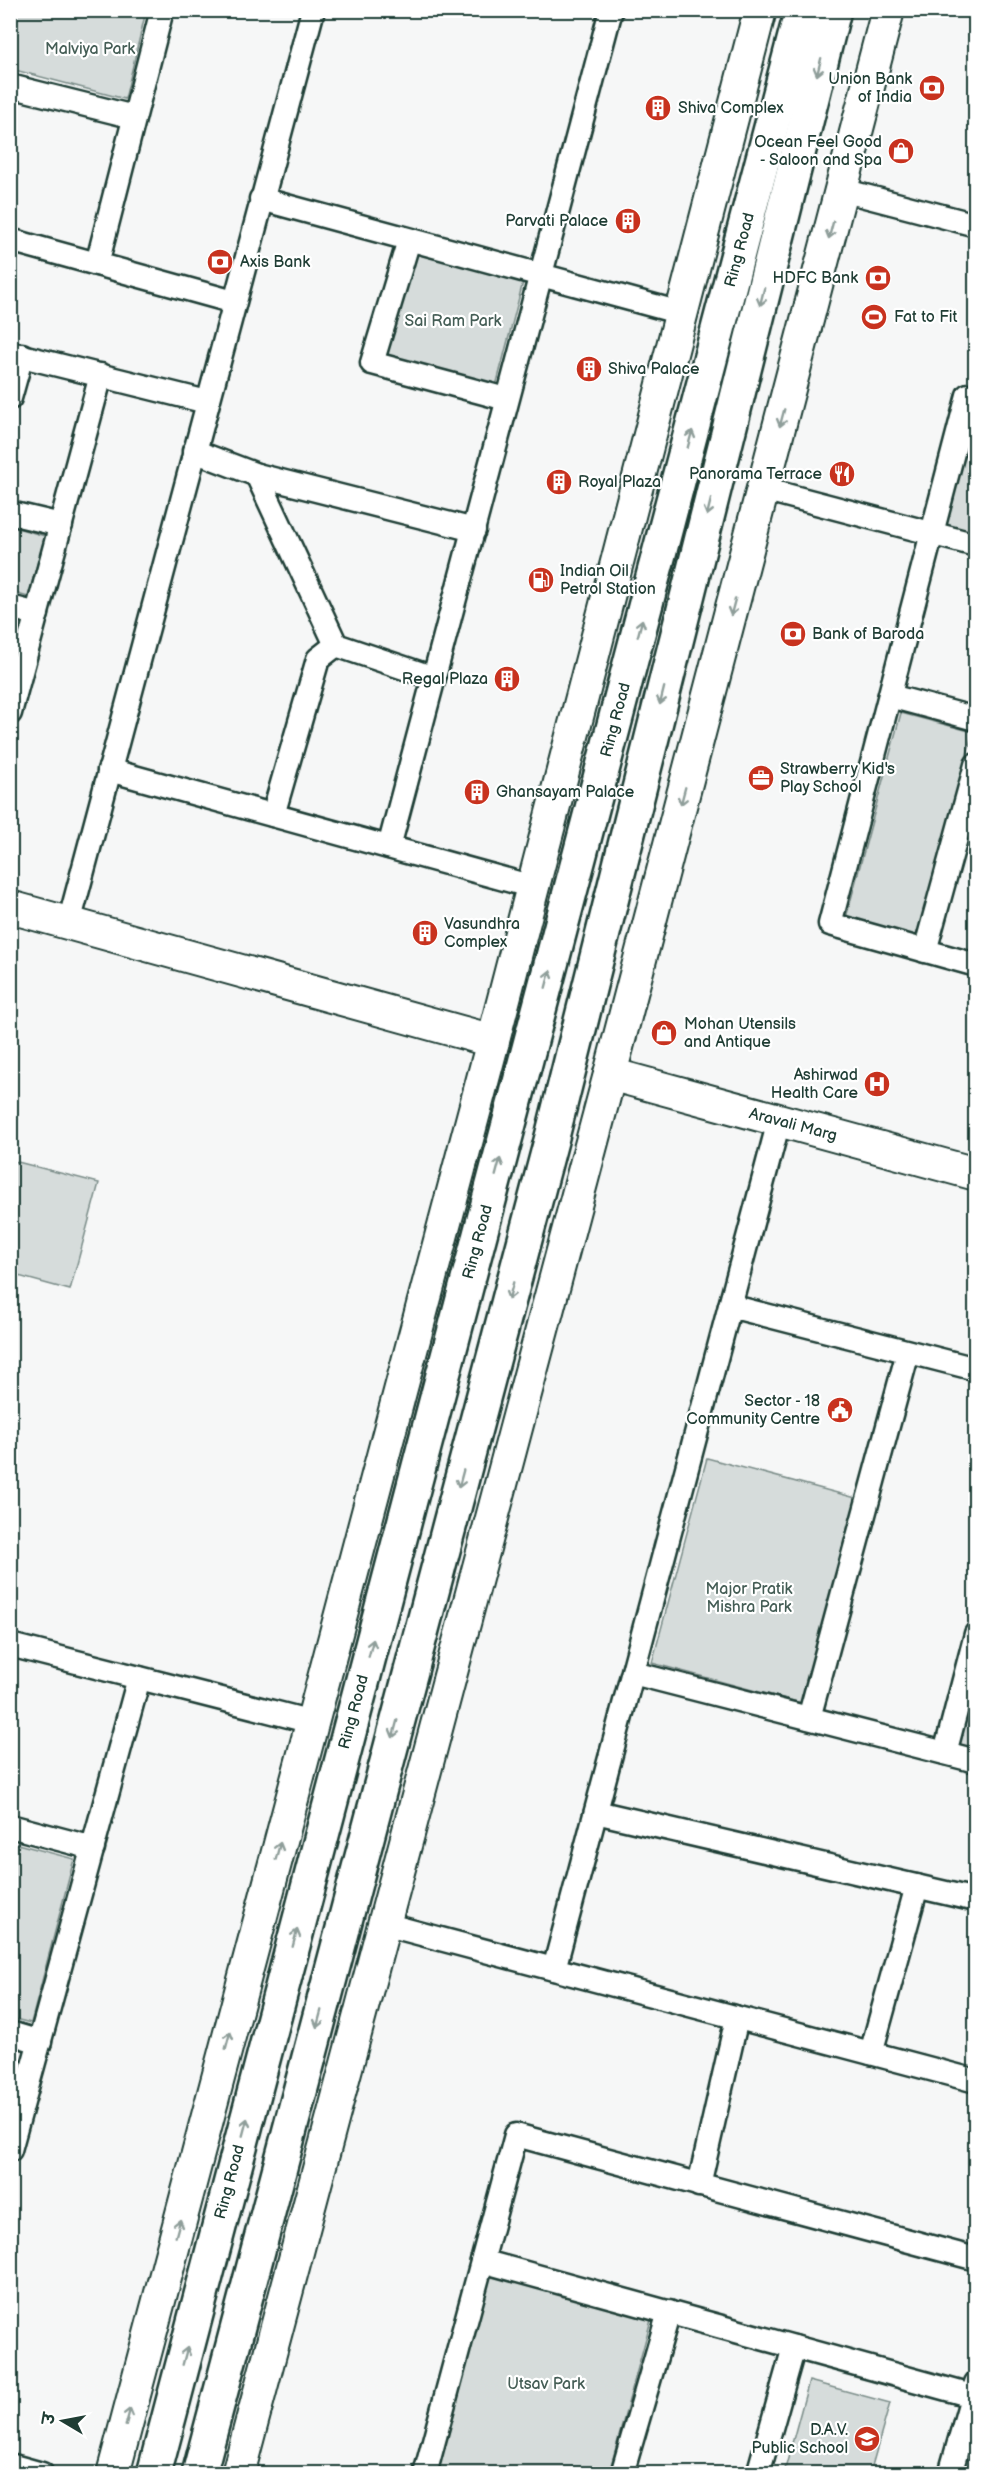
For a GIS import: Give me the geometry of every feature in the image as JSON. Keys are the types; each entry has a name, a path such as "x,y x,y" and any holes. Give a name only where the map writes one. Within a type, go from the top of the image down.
{"highway":[{"name":"Ring Road","path":"154,2474 802,10"},
{"name":"Ring Road","path":"198,2474 526,1234 834,10"}],"street":[{"path":"96,264 162,10"},
{"path":"69,923 313,10"},
{"path":"390,847 474,530 506,399 611,10"},
{"path":"113,2474 493,1041 760,10"},
{"path":"238,2474 610,1074 888,10"},
{"path":"10,86 134,117"},
{"path":"842,190 975,225"},
{"path":"261,199 681,314"},
{"path":"10,240 234,302"},
{"path":"409,240 372,363 506,399"},
{"path":"10,399 16,354 207,402"},
{"path":"10,713 14,689 37,614 101,375"},
{"path":"975,398 968,395 830,924 975,965"},
{"path":"194,450 257,475 474,530"},
{"path":"257,475 336,645 434,678"},
{"path":"763,489 975,545"},
{"path":"10,513 61,525"},
{"path":"10,607 37,614"},
{"path":"273,815 318,659 336,645"},
{"path":"890,696 975,718"},
{"path":"925,951 975,765"},
{"path":"109,770 533,887"},
{"path":"10,907 493,1041"},
{"name":"Aravali Marg","path":"610,1074 975,1174"},
{"path":"554,1969 779,1121"},
{"path":"730,1306 975,1369"},
{"path":"809,1718 908,1352"},
{"path":"945,1753 975,1634"},
{"path":"10,1645 312,1722"},
{"path":"633,1673 975,1761"},
{"path":"10,2150 139,1678"},
{"path":"596,1812 975,1900"},
{"path":"10,1826 93,1848"},
{"path":"871,2054 917,1886"},
{"path":"384,1924 975,2081"},
{"path":"699,2185 737,2018"},
{"path":"10,2033 40,2042"},
{"path":"425,2474 516,2135 975,2259"},
{"path":"482,2261 794,2347 974,2390 950,2474"},
{"path":"622,2474 669,2312"},
{"path":"759,2474 794,2347"},
{"path":"10,2465 42,2474"}],"green space":[{"name":"Malviya Park","path":"10,11 146,11 125,99 11,69"},
{"name":"Sai Ram Park","path":"413,252 523,282 495,390 383,360"},
{"path":"976,405 975,537 944,528"},
{"path":"10,526 45,536 28,597 11,592"},
{"path":"901,713 973,732 917,937 846,918"},
{"path":"10,1160 99,1183 70,1290 11,1274"},
{"name":"Major Pratik Mishra Park","path":"707,1458 856,1498 801,1703 652,1663"},
{"path":"975,1682 975,1750 959,1745"},
{"path":"10,1842 74,1859 31,2023 11,2018"},
{"name":"Utsav Park","path":"489,2275 651,2320 609,2473 434,2474"},
{"path":"809,2381 890,2403 870,2473 784,2473"}],"place":[{"name":"Union Bank of India","path":"932,88"},
{"name":"Shiva Complex","path":"658,108"},
{"name":"Ocean Feel Good - Saloon and Spa","path":"901,151"},
{"name":"Parvati Palace","path":"628,221"},
{"name":"Axis Bank","path":"220,262"},
{"name":"HDFC Bank","path":"878,278"},
{"name":"Fat to Fit","path":"874,317"},
{"name":"Shiva Palace","path":"589,369"},
{"name":"Panorama Terrace","path":"842,474"},
{"name":"Royal Plaza","path":"559,482"},
{"name":"Indian Oil Petrol Station","path":"541,580"},
{"name":"Bank of Baroda","path":"793,634"},
{"name":"Regal Plaza","path":"507,679"},
{"name":"Strawberry Kid's Play School","path":"761,778"},
{"name":"Ghansayam Palace","path":"477,792"},
{"name":"Vasundhra Complex","path":"425,933"},
{"name":"Mohan Utensils and Antique","path":"664,1033"},
{"name":"Ashirwad Health Care","path":"877,1084"},
{"name":"Sector - 18 Community Centre","path":"840,1410"},
{"name":"D.A.V. Public School","path":"867,2439"}]}
